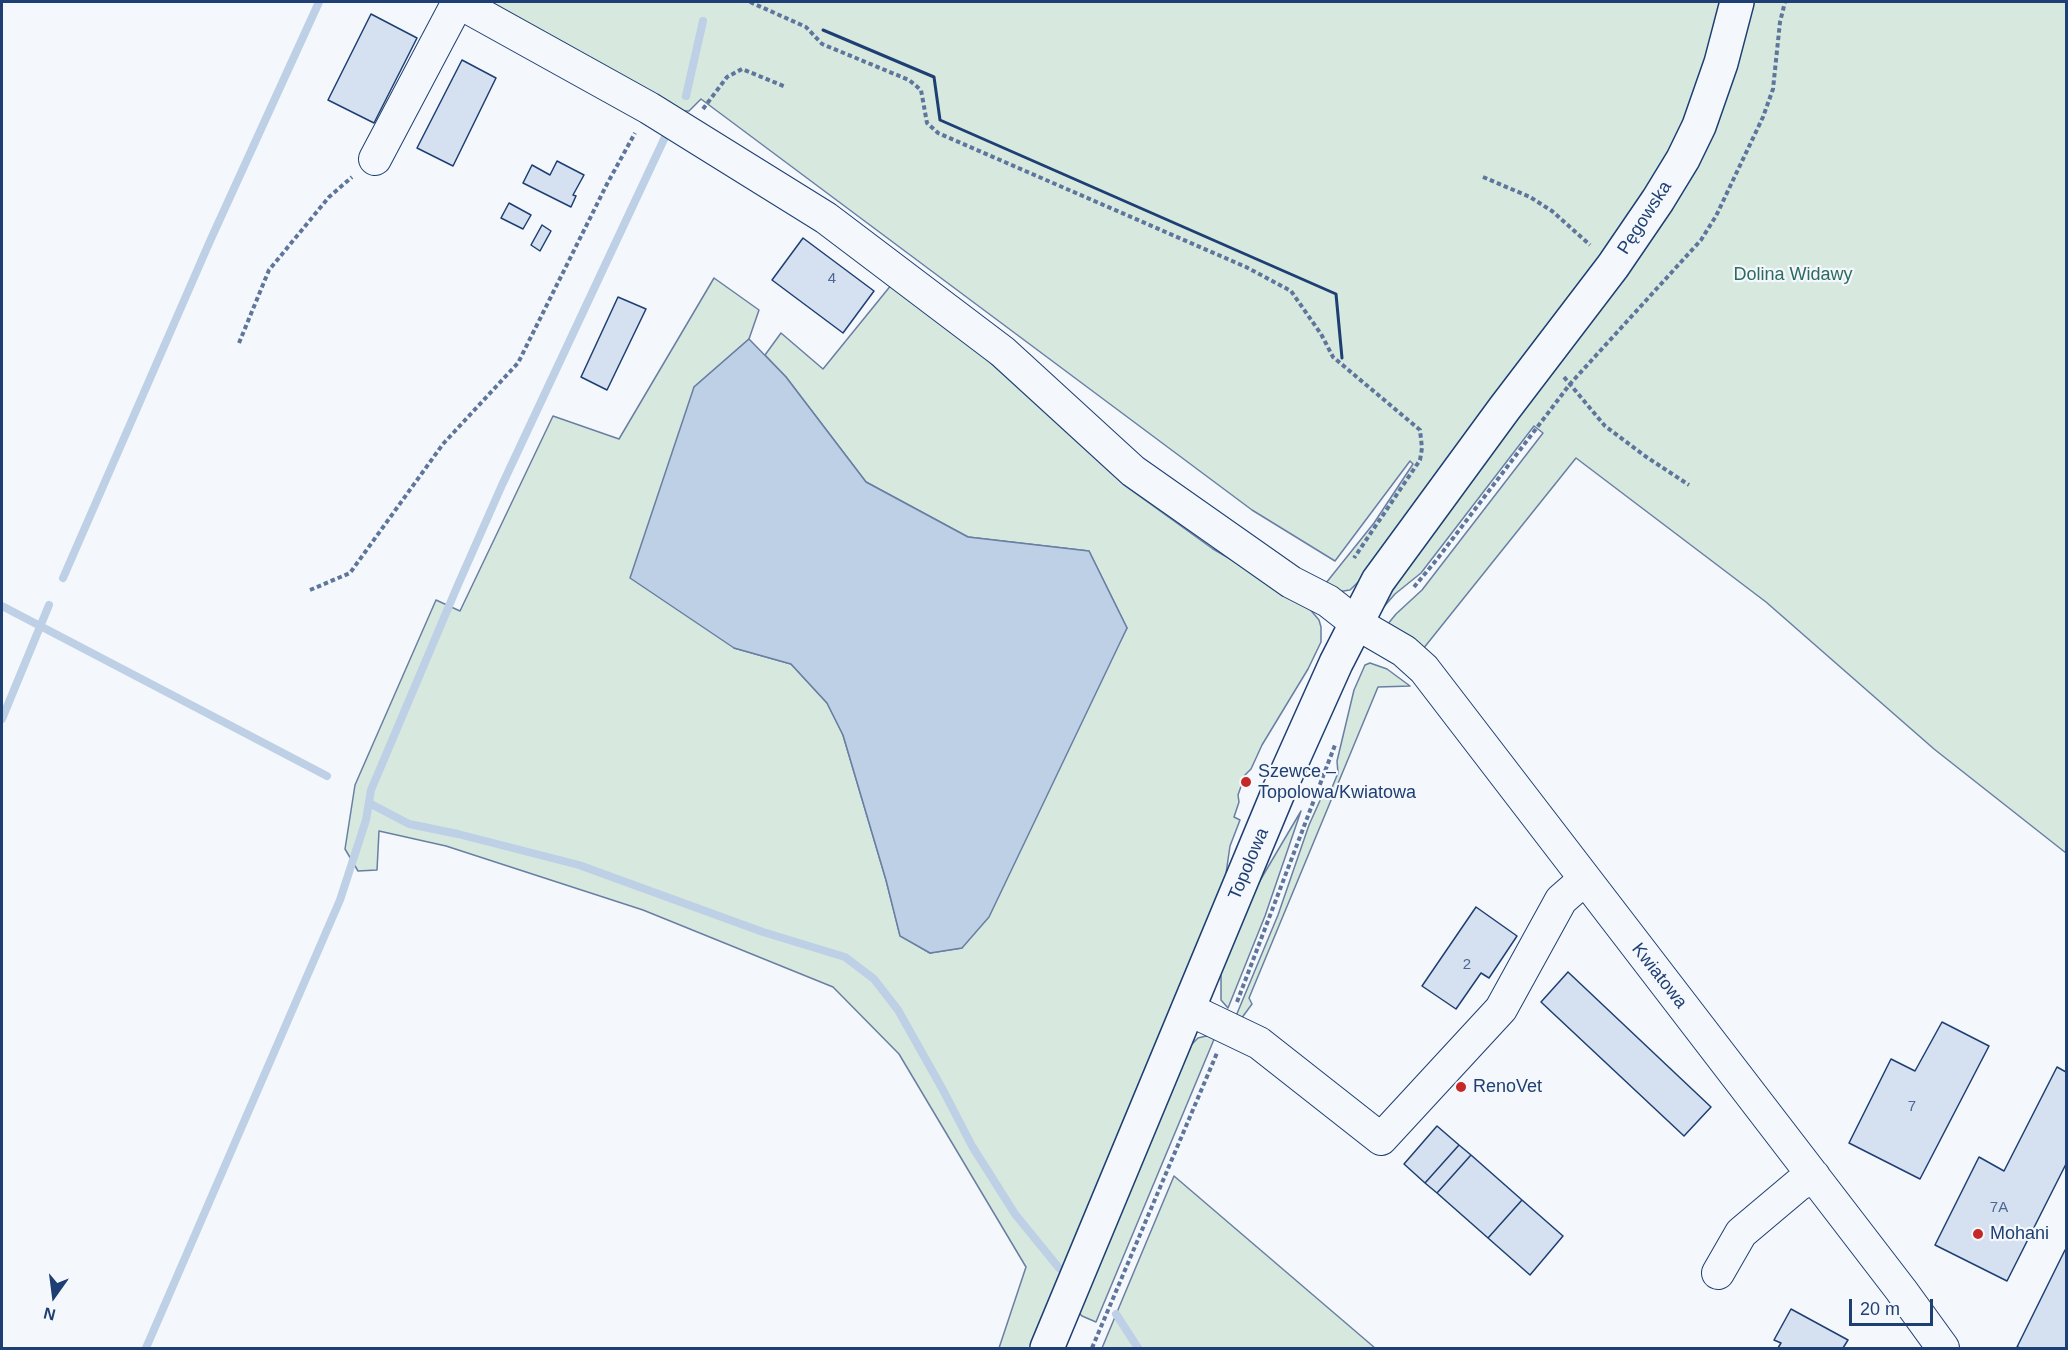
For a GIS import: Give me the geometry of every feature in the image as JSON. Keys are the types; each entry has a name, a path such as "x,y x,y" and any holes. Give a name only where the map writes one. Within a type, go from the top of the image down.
{"main road":[{"name":"Pęgowska","path":"1504,409 1613,266 1683,159 1699,126 1722,63 1737,2"},
{"name":"Topolowa","path":"1047,1348 1280,788 1356,623 1378,580 1395,555 1504,409"}],"street":[{"name":"Kwiatowa","path":"458,2 648,108 826,218 1003,352 1133,471 1292,582 1328,601 1356,623 1404,651 1424,669 1814,1176 1934,1345"},
{"path":"375,159 458,2"},
{"path":"1188,1009 1259,1043 1381,1139 1501,1008 1561,900 1586,879"},
{"path":"1718,1274 1741,1233 1798,1185 1814,1176"}],"path":[{"path":"750,2 806,27 822,44 909,80 921,90 927,123 938,133 1246,267 1292,291 1321,334 1333,357 1420,430 1422,447 1420,460 1366,537 1328,601"},
{"path":"1438,558 1570,384 1701,240 1716,216 1763,117 1773,89 1780,22 1785,2"},
{"path":"687,132 727,77 742,69 786,87"},
{"path":"309,590 350,573 442,444 518,363 607,184 648,108"},
{"path":"239,343 269,270 329,197 375,159"},
{"path":"1483,177 1530,196 1552,211 1613,266"},
{"path":"1543,357 1555,366 1605,426 1689,485"},
{"path":"1092,1348 1228,1027 1339,737"}],"green space":[{"name":"Dolina Widawy","path":"489,2 2066,2 2066,853 1934,749 1766,602 1576,458 1423,649 1387,625 1422,590 1543,433 1534,426 1421,573 1395,594 1381,610 1473,469 1350,590 1337,592 1326,583 1374,523 1413,464 1410,461 1335,561 1252,510 701,99 689,111 679,111"},
{"path":"714,278 759,310 749,339 694,387 734,648 791,664 827,703 843,735 900,935 930,953 962,948 1127,628 1089,551 968,537 866,482 786,377 765,355 781,333 823,369 892,284 985,358 1124,485 1213,549 1303,601 1319,620 1321,642 1308,669 1262,745 1251,769 1245,775 1234,817 1240,820 1230,846 1224,887 1032,1348 999,1348 1026,1267 899,1054 833,987 643,910 446,846 379,831 377,870 358,871 345,849 355,785 436,600 460,611 553,416 619,439"},
{"path":"1370,663 1387,669 1410,686 1378,687 1249,998 1252,1004 1241,1019 1236,1016 1278,915 1309,825 1322,796 1331,790 1338,773 1337,761 1354,690 1365,665"},
{"path":"1301,811 1265,916 1228,1008 1221,1000 1221,970 1248,901"},
{"path":"1215,1037 1096,1322 1082,1316 1077,1311 1188,1048 1198,1038"},
{"path":"1174,1176 1375,1348 1102,1348"}],"water":[{"path":"749,339 786,377 866,482 968,537 1089,551 1127,628 989,917 962,948 930,953 900,936 886,880 843,735 827,703 791,664 734,648 630,578 694,387"}],"building":[{"path":"371,14 417,38 374,123 328,100"},
{"path":"462,60 496,78 453,166 417,148"},
{"path":"557,161 584,175 573,195 576,196 571,207 523,183 532,165 550,175"},
{"path":"509,203 531,215 523,229 501,218"},
{"path":"542,225 551,231 540,251 531,245"},
{"path":"803,238 874,291 843,333 772,280"},
{"path":"618,297 646,309 607,390 581,377"},
{"path":"1476,907 1517,936 1489,978 1481,973 1456,1009 1422,986"},
{"path":"1568,972 1711,1107 1684,1136 1541,1002"},
{"path":"1942,1022 1989,1046 1920,1179 1849,1143 1891,1059 1915,1071"},
{"path":"2057,1067 2066,1072 2066,1164 2007,1281 1935,1245 1979,1157 2004,1171"},
{"path":"1437,1126 1459,1145 1425,1183 1404,1164"},
{"path":"1459,1145 1471,1155 1437,1193 1425,1183"},
{"path":"1471,1155 1522,1200 1488,1238 1437,1193"},
{"path":"1522,1200 1563,1236 1530,1275 1488,1238"},
{"path":"2065,1250 2066,1348 2017,1347"},
{"path":"1791,1309 1848,1340 1843,1348 1778,1348 1781,1343 1774,1340"}],"waterway":[{"path":"63,578 210,241 319,2"},
{"path":"686,96 703,21"},
{"path":"146,1348 340,900 366,820 371,790 457,587 502,485 666,135"},
{"path":"2,719 49,605"},
{"path":"2,606 327,776"},
{"path":"369,803 409,824 579,865 763,932 845,957 874,979 898,1010 972,1146 1015,1214 1059,1268"},
{"path":"1116,1314 1138,1348"}],"wall":[{"path":"823,30 934,77 940,120 1336,294 1342,358"}],"place":[{"name":"Szewce – Topolowa/Kwiatowa","path":"1246,782"},
{"name":"RenoVet","path":"1461,1087"},
{"name":"Mohani","path":"1978,1234"}]}
